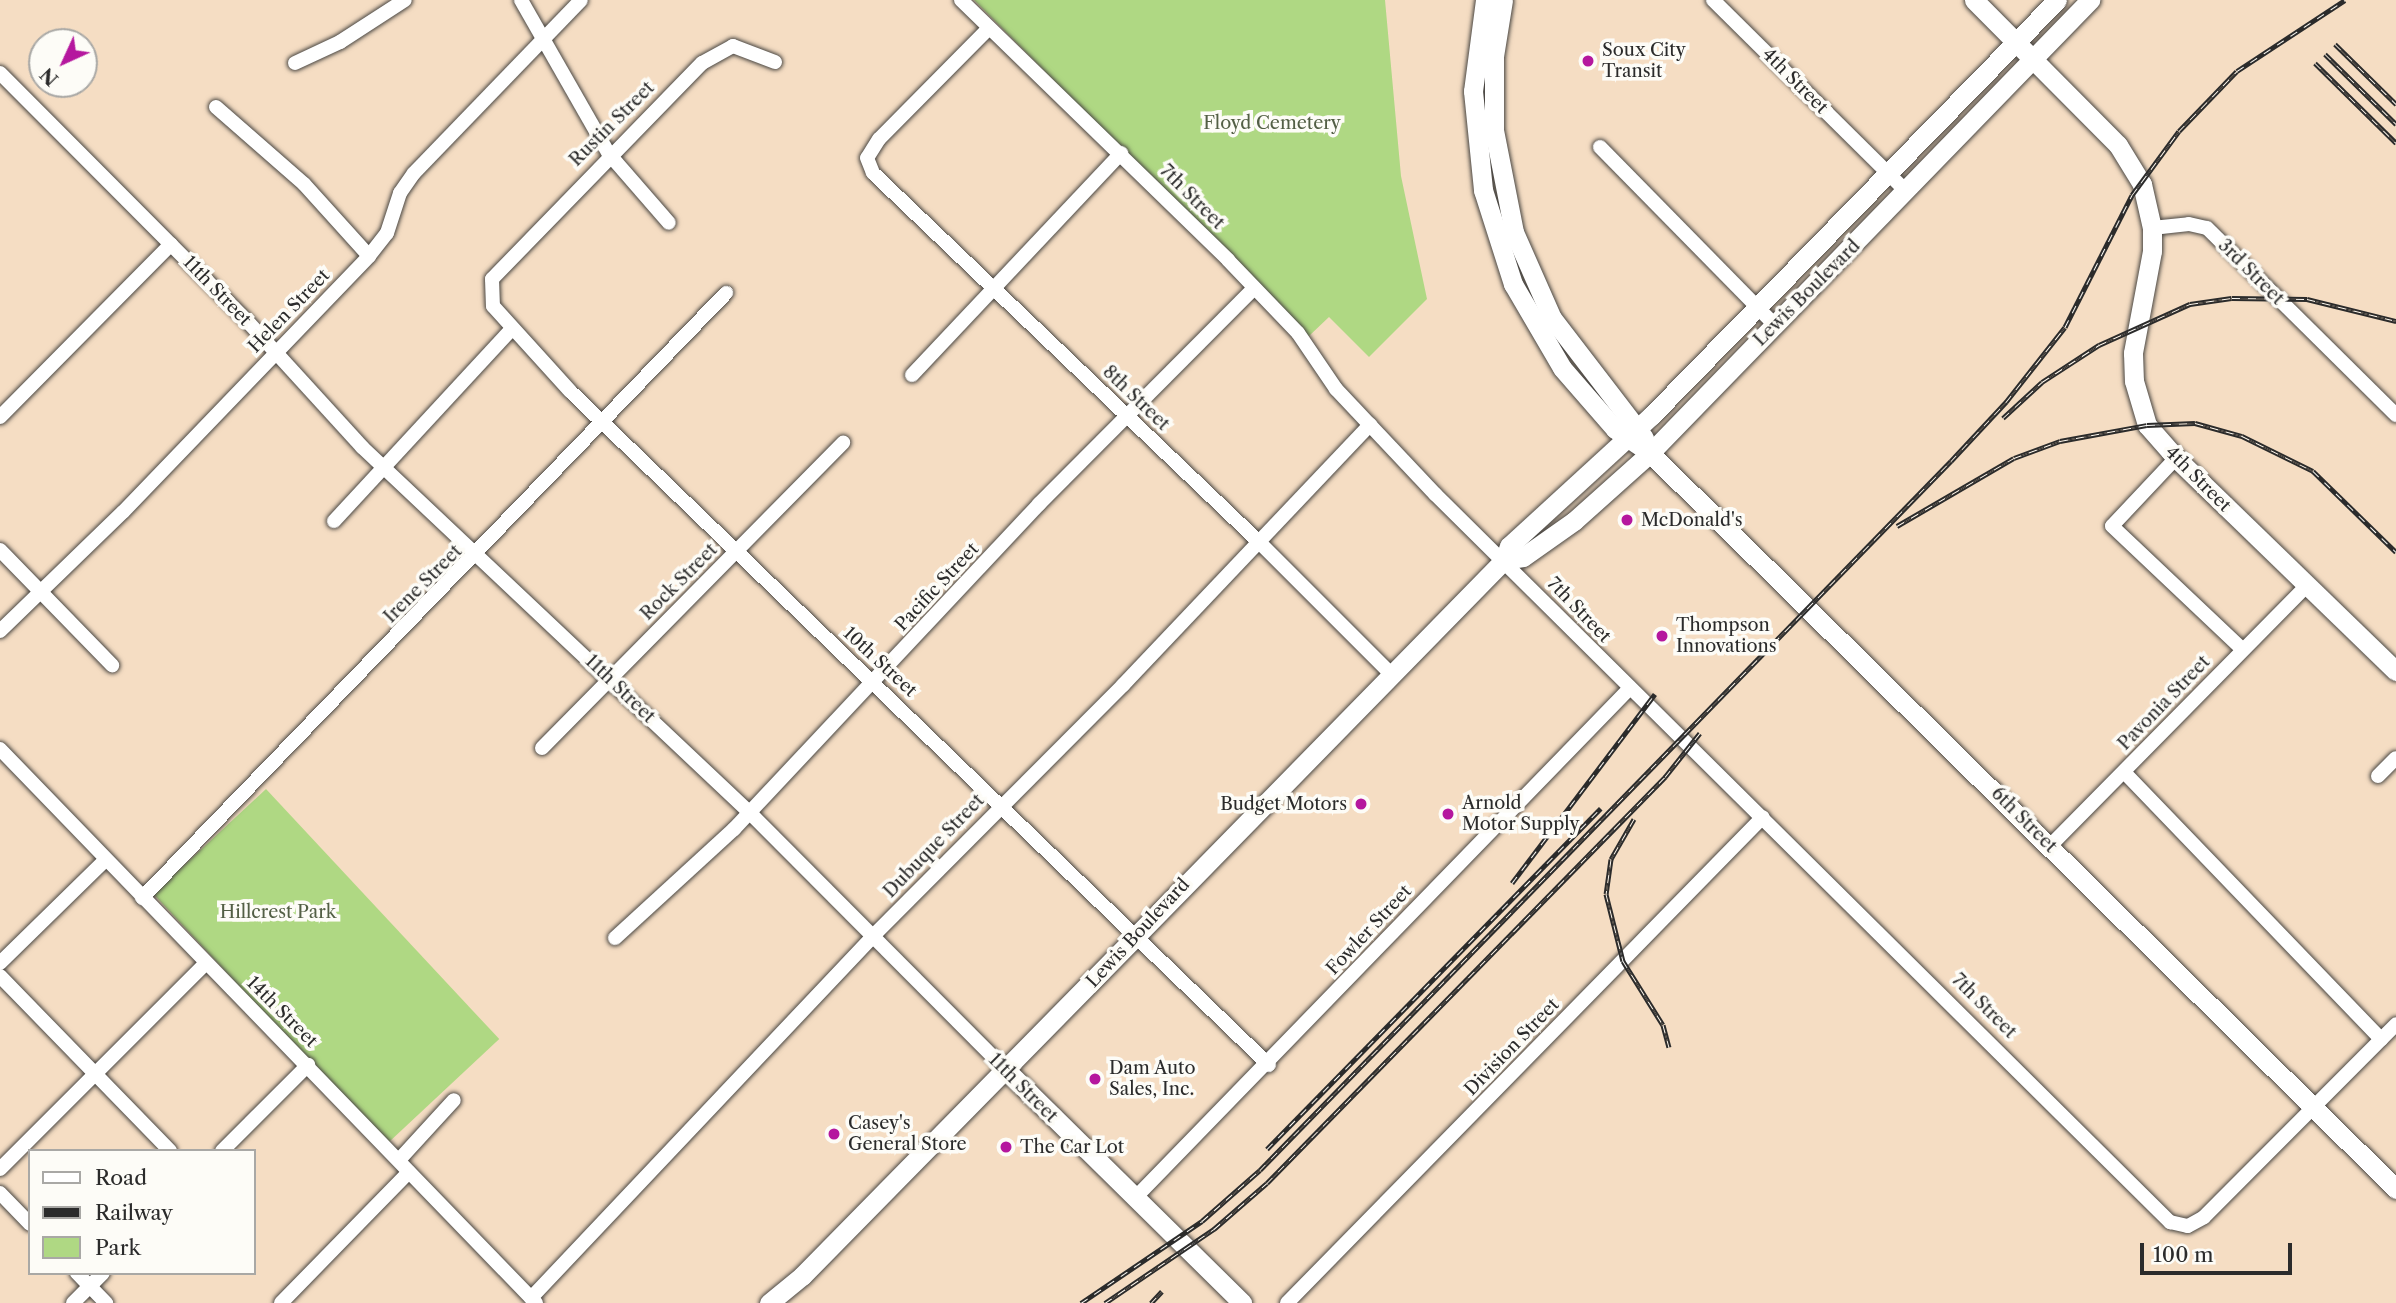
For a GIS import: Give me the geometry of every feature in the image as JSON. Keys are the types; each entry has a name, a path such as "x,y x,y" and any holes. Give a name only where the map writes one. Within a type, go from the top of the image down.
{"main road":[{"path":"1485,0 1476,56 1474,125 1493,229 1538,332 1562,369 1633,433"},
{"path":"1503,0 1494,56 1494,130 1514,232 1558,327 1633,433"},
{"path":"1974,0 2034,58 2134,167 2147,198 2152,228"},
{"name":"Lewis Boulevard","path":"769,1303 802,1276 1136,936 1389,673 1504,560 1509,546 1633,433 1889,175 2057,0"},
{"name":"Lewis Boulevard","path":"1504,560 1523,557 1574,521 1650,453 2090,0"},
{"name":"4th Street","path":"2152,228 2133,352 2134,381 2147,425 2176,458 2396,671"},
{"name":"6th Street","path":"1633,433 1650,453 2396,1189"},
{"name":"11th Street","path":"1005,1069 1242,1303"}],"street":[{"path":"295,63 340,42 405,0"},
{"path":"521,0 608,154 669,223"},
{"name":"Helen Street","path":"0,631 369,256 387,233 400,193 414,173 581,0"},
{"name":"7th Street","path":"961,0 1121,153 1298,333 1336,389 1370,425 1630,688 1763,817 2162,1216 2188,1226 2204,1217 2312,1106"},
{"name":"4th Street","path":"1713,0 1906,192"},
{"name":"8th Street","path":"989,28 867,158 890,194 993,288 1259,542 1389,673"},
{"name":"Rustin Street","path":"495,275 608,154 722,49 740,47 775,62"},
{"name":"11th Street","path":"0,73 171,244 384,466 748,811 1005,1069"},
{"path":"216,107 304,184 369,256"},
{"path":"1600,147 1775,325"},
{"path":"912,375 1121,153"},
{"name":"3rd Street","path":"2152,228 2189,224 2207,228 2396,415"},
{"path":"0,417 171,244"},
{"name":"10th Street","path":"495,275 490,291 493,306 511,330 735,552 1269,1065"},
{"name":"Pacific Street","path":"615,938 748,811 1126,416 1254,288"},
{"name":"Irene Street","path":"142,898 478,555 726,293"},
{"path":"334,521 511,330"},
{"name":"Dubuque Street","path":"533,1301 872,937 1000,804 1123,685 1370,425"},
{"name":"Rock Street","path":"542,748 843,443"},
{"path":"2176,458 2112,526 2242,649"},
{"path":"0,550 112,665"},
{"name":"Pavonia Street","path":"2050,846 2306,586"},
{"name":"Fowler Street","path":"1135,1198 1269,1065 1630,688"},
{"name":"14th Street","path":"0,749 533,1301"},
{"path":"2378,776 2396,758"},
{"path":"2124,772 2390,1034 2312,1106"},
{"name":"Division Street","path":"1287,1303 1763,817"},
{"path":"0,963 105,860"},
{"path":"0,1169 98,1075 206,963"},
{"path":"0,976 168,1149"},
{"path":"224,1149 308,1065"},
{"path":"398,1160 454,1100"},
{"path":"281,1303 409,1172"},
{"path":"0,1193 28,1222"},
{"path":"79,1275 106,1303"},
{"path":"73,1303 101,1275"}],"green space":[{"name":"Floyd Cemetery","path":"974,0 1385,0 1401,176 1427,299 1369,357 1329,317 1309,336"},
{"name":"Hillcrest Park","path":"266,789 499,1039 387,1144 153,894"}],"railway":[{"path":"1081,1303 1202,1221 1260,1170 1951,461 2006,402 2065,327 2132,195 2179,131 2237,71 2345,0"},
{"path":"2335,44 2396,104"},
{"path":"2325,54 2396,124"},
{"path":"2315,63 2396,143"},
{"path":"2003,418 2042,382 2099,345 2190,304 2232,298 2307,299 2396,321"},
{"path":"1897,526 2014,458 2060,441 2147,425 2195,423 2242,436 2313,471 2396,552"},
{"path":"1512,883 1655,694"},
{"path":"1105,1303 1214,1229 1267,1183 1665,777 1700,733"},
{"path":"1267,1149 1601,808"},
{"path":"1634,819 1611,859 1606,894 1623,961 1663,1025 1669,1047"},
{"path":"1151,1303 1162,1291"}],"place":[{"name":"Soux City Transit","path":"1588,61"},
{"name":"McDonald's","path":"1627,520"},
{"name":"Thompson Innovations","path":"1662,636"},
{"name":"Budget Motors","path":"1361,804"},
{"name":"Arnold Motor Supply","path":"1448,814"},
{"name":"Dam Auto Sales, Inc.","path":"1095,1079"},
{"name":"Casey's General Store","path":"834,1134"},
{"name":"The Car Lot","path":"1006,1147"}]}
